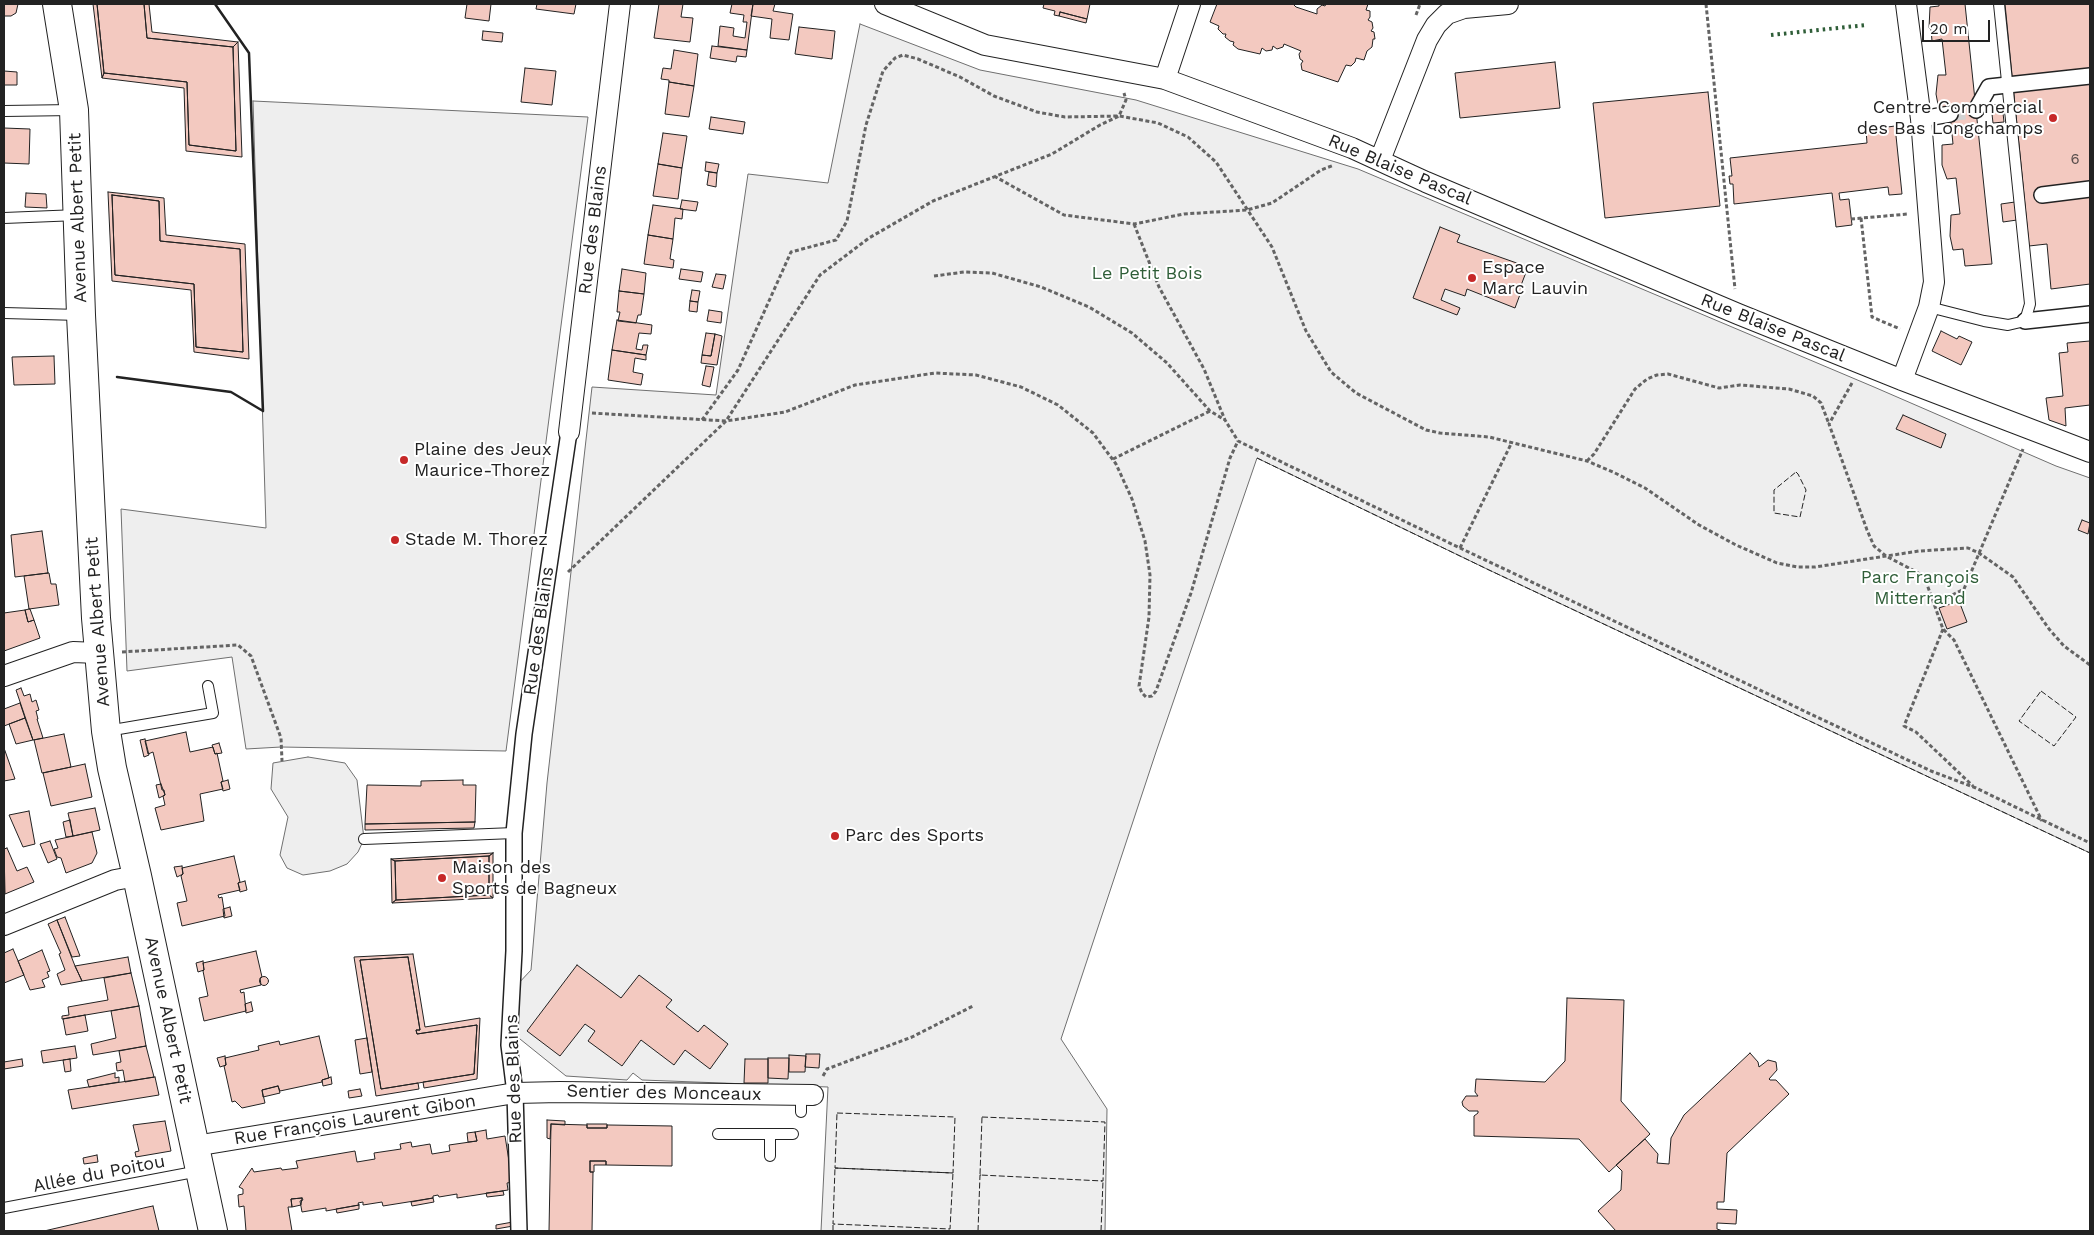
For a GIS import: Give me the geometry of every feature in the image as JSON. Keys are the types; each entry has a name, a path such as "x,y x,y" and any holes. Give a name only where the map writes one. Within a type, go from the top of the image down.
{"main road":[{"name":"Avenue Albert Petit","path":"57,4 74,110 81,315 98,653 106,731 112,768 213,1231"}],"street":[{"name":"Rue des Blains","path":"519,1231 515,1093 509,1045 514,951 514,833 524,734 569,432 620,4"},
{"name":"Rue Blaise Pascal","path":"885,4 985,45 1165,79 1352,148 1426,182 1738,314 1861,364 2090,452"},
{"path":"1165,79 1190,4"},
{"path":"1380,160 1426,40 1436,25 1447,14 1464,8 1508,4"},
{"path":"1902,380 1929,307 1934,282 1921,119 1906,4"},
{"path":"1976,110 1989,87 2090,76"},
{"path":"1921,119 1950,114"},
{"path":"2042,195 2090,189"},
{"path":"2025,321 2090,314"},
{"path":"4,676 73,652 98,653"},
{"path":"4,925 115,880 137,876"},
{"name":"Sentier des Monceaux","path":"515,1093 560,1092 718,1100 805,1100"},
{"name":"Rue François Laurent Gibon","path":"198,1158 515,1093"}],"lane":[{"path":"1929,307 2008,325 2025,321 2030,304 1999,4"},
{"path":"4,111 74,110"},
{"path":"4,218 78,215"},
{"path":"4,313 81,315"},
{"path":"106,731 213,713 208,686"},
{"path":"364,839 514,833"},
{"path":"718,1134 793,1134"},
{"path":"770,1134 770,1156"},
{"name":"Allée du Poitou","path":"4,1208 198,1158"}],"path":[{"path":"1706,4 1738,314"},
{"path":"702,420 738,370 791,252 836,240 847,221 866,125 883,72 895,58 903,56 960,77 994,96 1037,112 1065,117 1120,116 1158,123 1188,137 1216,162 1272,247 1306,331 1331,372 1356,393 1426,430 1489,437 1588,461 1645,488 1700,525 1736,545 1777,563 1797,567 1814,567 1918,551 1968,548 1979,553 2013,577 2049,629 2064,646 2090,665"},
{"path":"544,595 726,421 820,274 869,238 933,201 1052,154 1100,125 1120,116 1126,100 1124,93 1102,88 1106,67"},
{"path":"994,176 1064,215 1134,224 1184,214 1247,210 1272,203 1321,170 1343,161 1352,148"},
{"path":"1851,219 1928,212"},
{"path":"1862,218 1872,317 1918,336"},
{"path":"1134,224 1159,288 1204,369 1225,420 1238,441 1931,771 1976,788 2090,843"},
{"path":"934,276 964,272 992,273 1041,287 1089,307 1132,333 1167,363 1210,411 1225,420"},
{"path":"1829,424 1861,364"},
{"path":"571,412 726,421 785,412 856,385 935,373 976,375 1021,387 1058,405 1093,433 1113,459 1132,499 1145,541 1150,574 1149,617 1139,686 1146,697 1152,696 1156,691 1191,593 1230,458 1238,441"},
{"path":"1588,461 1634,390 1647,379 1657,375 1668,374 1719,388 1740,385 1789,389 1814,396 1821,403 1874,546 1886,556 1924,576 1943,629 1954,640 2042,821"},
{"path":"1113,459 1210,411"},
{"path":"1460,548 1512,442"},
{"path":"1935,604 1964,589 2022,453"},
{"path":"1943,629 1904,726 1916,732 1976,788"},
{"path":"805,1100 827,1069 912,1037 973,1006"}],"green space":[{"path":"860,24 980,70 1136,100 1358,169 2056,466 2090,478 2090,853 1489,570 1257,458 1156,752 1061,1039 1107,1109 1105,1231 821,1231 828,1087 642,1080 633,1073 627,1080 566,1076 515,1035 516,986 531,970 547,783 592,387 716,395 748,174 828,183"},
{"name":"Plaine des Jeux Maurice-Thorez","path":"253,101 588,117 506,751 281,747 246,749 232,657 127,671 121,509 266,528"},
{"path":"308,757 345,763 357,780 364,839 358,852 347,864 330,871 303,875 287,868 280,855 288,817 271,789 273,763"}],"building":[{"path":"4,4 18,4 16,13 11,16 4,16"},
{"path":"93,4 97,4 104,73 102,78"},
{"path":"97,4 144,4 147,38 233,47 236,151 189,145 187,82 104,73"},
{"path":"144,4 149,4 152,32 238,42 233,47 147,38"},
{"path":"467,4 491,4 489,21 465,18"},
{"path":"537,4 576,4 574,14 536,9"},
{"path":"659,4 683,4 681,17 693,18 690,42 654,38"},
{"path":"732,4 753,4 747,50 718,46 720,26 734,28 733,36 745,38 747,22 743,22 744,15 730,13"},
{"path":"753,4 775,4 773,11 793,14 789,40 770,38 772,19 751,16"},
{"path":"1044,4 1090,4 1087,19 1060,12 1059,16 1054,15 1055,11 1043,8"},
{"path":"1217,4 1293,4 1296,7 1317,14 1317,9 1326,4 1368,4 1366,10 1370,11 1370,17 1368,20 1372,22 1373,28 1371,31 1374,32 1375,39 1373,39 1372,47 1367,51 1364,60 1356,58 1351,66 1346,65 1338,82 1302,70 1301,64 1303,61 1300,59 1299,54 1301,51 1284,44 1283,47 1277,49 1273,46 1272,50 1266,51 1262,48 1260,54 1238,49 1233,45 1234,42 1225,37 1226,34 1223,34 1218,29 1219,26 1210,22"},
{"path":"1939,4 1965,4 1992,264 1965,266 1963,249 1953,250 1950,236 1951,215 1960,214 1956,178 1947,179 1942,165 1942,145 1953,144 1950,114 1939,110 1936,94 1938,75 1946,75 1942,39 1932,41 1931,29 1929,28 1930,7 1939,6"},
{"name":"Centre Commercial des Bas Longchamps","path":"2005,4 2090,4 2090,284 2051,289 2047,244 2029,246"},
{"path":"1060,12 1087,19 1086,23 1059,16"},
{"path":"799,27 835,31 832,59 795,54"},
{"path":"483,31 503,33 502,42 482,40"},
{"path":"238,42 242,157 186,151 184,88 102,78 104,73 187,82 189,145 236,151 233,47"},
{"path":"712,46 747,50 746,57 737,56 736,62 710,58"},
{"path":"674,50 698,54 694,86 661,79 663,68 671,69"},
{"path":"1555,62 1560,108 1460,118 1455,73"},
{"path":"525,68 556,71 552,105 521,102"},
{"path":"4,71 17,72 17,85 4,85"},
{"path":"669,82 694,86 689,117 665,114"},
{"path":"1708,92 1720,206 1605,218 1593,103"},
{"path":"2002,104 2004,122 1993,123 1991,105"},
{"path":"711,117 745,122 743,134 709,129"},
{"path":"1895,126 1902,194 1889,195 1888,187 1839,193 1840,200 1849,199 1852,225 1836,227 1832,193 1734,204 1733,184 1730,184 1729,176 1732,176 1730,158 1867,143 1866,130"},
{"path":"4,128 30,129 29,164 4,163"},
{"path":"663,133 687,136 682,168 658,164"},
{"path":"706,162 719,164 717,173 705,171"},
{"path":"658,164 682,168 678,199 653,196"},
{"path":"709,172 717,173 716,187 707,185"},
{"path":"108,192 164,198 166,235 245,244 249,359 194,352 191,290 112,281","holes":["112,195 159,201 160,241 240,249 243,352 196,347 194,284 115,275"]},
{"path":"26,193 46,194 47,208 25,207"},
{"path":"112,195 159,201 160,241 240,249 243,352 196,347 194,284 115,275"},
{"path":"682,200 698,202 696,211 680,209"},
{"path":"2015,202 2017,220 2003,222 2001,204"},
{"path":"653,205 683,209 682,219 675,218 673,239 648,235"},
{"name":"Espace Marc Lauvin","path":"1440,227 1460,235 1457,242 1528,267 1515,308 1467,289 1465,296 1445,289 1441,300 1460,308 1457,315 1413,298"},
{"path":"648,235 673,239 670,259 674,260 673,268 644,264"},
{"path":"622,269 646,273 644,294 619,291"},
{"path":"681,269 703,272 701,282 679,279"},
{"path":"716,274 726,275 723,289 712,287"},
{"path":"692,290 700,291 698,302 690,301"},
{"path":"619,291 644,294 641,315 638,315 636,323 618,321 620,312 617,312"},
{"path":"690,301 698,302 697,312 689,311"},
{"path":"709,310 722,312 721,323 707,321"},
{"path":"617,320 652,325 651,334 639,333 636,349 642,350 643,345 648,345 646,355 612,350"},
{"path":"1941,331 1957,339 1959,336 1972,342 1961,365 1932,351"},
{"path":"706,333 715,334 711,356 702,355"},
{"path":"715,334 722,336 717,365 701,363 702,355 711,356"},
{"path":"2090,341 2090,405 2065,408 2066,426 2049,420 2046,398 2063,396 2059,353 2068,352 2067,343"},
{"path":"612,350 646,355 646,360 635,358 633,372 643,374 641,385 608,380"},
{"path":"54,356 55,384 14,385 12,357"},
{"path":"706,366 714,367 710,387 702,385"},
{"path":"1903,415 1946,434 1941,448 1896,429"},
{"path":"2082,520 2090,523 2088,534 2078,530"},
{"path":"42,531 48,573 15,577 11,535"},
{"path":"49,573 51,584 56,584 59,605 29,609 24,576"},
{"path":"1959,601 1967,622 1947,629 1939,608"},
{"path":"30,609 34,620 28,622 25,610"},
{"path":"25,610 28,622 34,620 40,638 4,651 4,613"},
{"path":"21,688 24,696 30,694 32,702 36,700 39,710 36,711 37,719 43,738 33,740 16,690"},
{"path":"20,703 25,718 4,726 4,709"},
{"path":"25,718 33,740 16,744 9,724"},
{"path":"186,732 190,752 213,747 215,754 217,753 223,789 200,794 204,821 161,830 155,808 165,805 163,796 165,795 164,790 162,790 153,752 148,754 145,741"},
{"path":"64,734 71,767 42,773 34,740"},
{"path":"145,739 149,755 144,757 140,740"},
{"path":"219,743 222,753 215,754 212,745"},
{"path":"4,748 15,779 4,781"},
{"path":"85,764 92,797 51,806 43,773"},
{"path":"228,780 230,789 223,791 221,782"},
{"path":"463,780 463,785 476,785 475,822 365,824 367,785 421,786 421,781"},
{"path":"161,784 165,795 159,798 156,785"},
{"path":"95,808 100,830 73,836 68,813"},
{"path":"29,811 35,844 23,847 9,815"},
{"path":"70,820 73,836 66,837 63,822"},
{"path":"475,822 474,828 365,830 365,824"},
{"path":"92,832 97,853 92,863 66,873 61,858 57,857 54,849 58,848 55,840"},
{"path":"50,841 57,859 48,863 40,844"},
{"path":"7,848 17,871 27,867 34,882 5,894 4,849"},
{"path":"493,853 489,856 395,861 391,859"},
{"path":"493,853 493,898 489,895 489,856"},
{"path":"234,856 240,890 218,895 219,898 222,897 225,916 182,926 177,903 187,901 181,876 183,874 182,868"},
{"name":"Maison des Sports de Bagneux","path":"489,856 489,895 396,900 395,861"},
{"path":"391,859 395,861 396,900 392,903"},
{"path":"182,866 183,874 177,877 174,867"},
{"path":"245,881 247,890 240,892 238,883"},
{"path":"489,895 493,898 392,903 396,900"},
{"path":"230,907 232,916 224,918 223,909"},
{"path":"65,917 80,956 72,957 57,920"},
{"path":"57,920 82,981 61,985 57,974 65,970 59,954 61,953 48,924"},
{"path":"13,949 24,975 4,983 4,953"},
{"path":"42,950 50,971 47,972 49,977 42,980 45,987 30,990 18,961"},
{"path":"256,951 262,977 260,978 261,985 240,990 241,993 244,992 246,1011 204,1021 199,998 208,996 203,963"},
{"path":"413,954 425,1027 480,1018 477,1079 424,1088 423,1082 474,1074 477,1025 417,1034 416,1030 420,1030 408,957 360,960 381,1089 418,1083 419,1089 376,1096 354,957"},
{"path":"128,957 131,973 82,981 75,966"},
{"path":"408,957 420,1030 416,1030 417,1034 477,1025 474,1074 381,1089 360,960"},
{"path":"203,961 204,970 198,972 196,963"},
{"path":"577,965 621,998 639,975 672,1000 666,1007 698,1032 704,1025 728,1044 710,1069 685,1050 674,1065 641,1040 622,1066 588,1041 595,1031 585,1024 560,1056 527,1031"},
{"path":"131,973 139,1006 62,1019 62,1016 69,1015 68,1007 108,1000 104,978"},
{"path":"264,976 269,981 264,986 259,981"},
{"path":"1567,998 1624,1000 1621,1101 1650,1134 1609,1172 1579,1139 1474,1136 1474,1116 1478,1111 1469,1111 1463,1106 1462,1102 1466,1096 1478,1096 1475,1092 1476,1079 1545,1082 1565,1061"},
{"path":"251,1002 253,1011 246,1013 245,1004"},
{"path":"139,1006 146,1046 93,1055 91,1044 116,1038 111,1011"},
{"path":"85,1015 88,1031 66,1035 63,1019"},
{"path":"319,1036 329,1078 322,1080 322,1082 280,1091 278,1086 262,1090 265,1103 242,1108 235,1101 232,1102 224,1066 226,1065 225,1058 259,1050 258,1046 279,1041 280,1045"},
{"path":"367,1038 372,1072 360,1074 355,1040"},
{"path":"75,1046 77,1058 43,1063 41,1051"},
{"path":"146,1046 154,1077 125,1082 123,1070 117,1071 116,1063 121,1062 119,1051"},
{"path":"1750,1053 1758,1062 1759,1067 1768,1060 1776,1062 1777,1070 1769,1079 1776,1080 1789,1094 1727,1153 1724,1202 1717,1202 1717,1209 1737,1210 1736,1224 1717,1223 1717,1229 1723,1231 1616,1231 1598,1211 1621,1190 1622,1171 1616,1165 1645,1139 1658,1154 1657,1163 1669,1164 1671,1138 1684,1115"},
{"path":"806,1054 820,1054 819,1068 805,1067"},
{"path":"789,1055 806,1056 805,1072 789,1072"},
{"path":"225,1056 226,1065 220,1067 217,1058"},
{"path":"768,1058 789,1058 788,1079 768,1078"},
{"path":"22,1059 23,1066 4,1069 4,1062"},
{"path":"70,1059 71,1071 65,1072 63,1060"},
{"path":"745,1059 768,1059 768,1083 744,1083"},
{"path":"115,1073 115,1078 119,1077 119,1082 89,1087 87,1080"},
{"path":"155,1077 159,1095 72,1109 68,1090"},
{"path":"331,1077 332,1084 323,1086 322,1080"},
{"path":"278,1086 280,1093 263,1097 262,1090"},
{"path":"360,1089 362,1096 349,1098 348,1091"},
{"path":"547,1120 565,1121 565,1125 551,1124 550,1139 547,1138"},
{"path":"165,1121 171,1151 136,1157 135,1152 139,1151 133,1125"},
{"path":"551,1124 587,1125 587,1128 607,1128 607,1125 672,1126 672,1166 606,1165 606,1161 590,1161 590,1172 593,1172 592,1231 549,1231"},
{"path":"587,1124 607,1124 607,1128 587,1128"},
{"path":"486,1130 487,1139 505,1136 509,1161 513,1160 513,1182 507,1183 508,1190 457,1198 457,1194 439,1197 438,1195 433,1196 433,1198 383,1206 382,1202 363,1205 363,1202 358,1203 359,1205 326,1211 326,1208 302,1212 300,1201 303,1200 302,1198 291,1199 292,1207 288,1207 292,1231 246,1231 244,1206 239,1207 238,1195 243,1194 243,1189 239,1187 252,1168 254,1172 281,1168 282,1170 298,1168 296,1161 355,1151 357,1162 375,1159 374,1153 401,1149 400,1144 411,1142 412,1147 430,1144 432,1154 450,1151 449,1145 477,1141 475,1132"},
{"path":"475,1132 477,1141 468,1142 467,1133"},
{"path":"97,1155 98,1162 84,1164 83,1158"},
{"path":"590,1161 606,1161 606,1165 594,1165 594,1172 590,1172"},
{"path":"503,1191 504,1195 487,1197 486,1193"},
{"path":"302,1198 301,1205 292,1207 291,1199"},
{"path":"433,1198 434,1202 412,1206 411,1202"},
{"path":"359,1205 359,1209 337,1213 336,1209"},
{"path":"153,1206 159,1231 44,1231 148,1207"},
{"path":"513,1222 513,1226 496,1229 496,1225"}],"tunnel":[{"path":"1950,114 1976,110"}],"hedge":[{"path":"1771,35 1866,25"}],"fence":[{"path":"1257,458 1489,570 2090,853"},
{"path":"1796,472 1806,490 1800,517 1774,513 1774,490 1796,472"},
{"path":"2041,691 2076,717 2054,746 2019,721 2041,691"},
{"path":"837,1113 955,1117 953,1173 835,1168 837,1113"},
{"path":"982,1117 1105,1122 1103,1181 980,1175 982,1117"},
{"path":"835,1168 953,1173 950,1229 833,1224 835,1168"},
{"path":"978,1231 980,1175 982,1175"},
{"path":"1101,1181 1103,1181 1101,1231"},
{"path":"833,1231 833,1224 835,1224"}],"wall":[{"path":"117,377 231,392 263,411 249,53 215,4"}],"place":[{"name":"Centre Commercial des Bas Longchamps","path":"2053,118"},
{"name":"Espace Marc Lauvin","path":"1472,278"},
{"name":"Plaine des Jeux Maurice-Thorez","path":"404,460"},
{"name":"Stade M. Thorez","path":"395,540"},
{"name":"Parc des Sports","path":"835,836"},
{"name":"Maison des Sports de Bagneux","path":"442,878"}],"park label":[{"name":"Le Petit Bois","path":"1147,274"},
{"name":"Parc François Mitterrand","path":"1920,588"}]}
